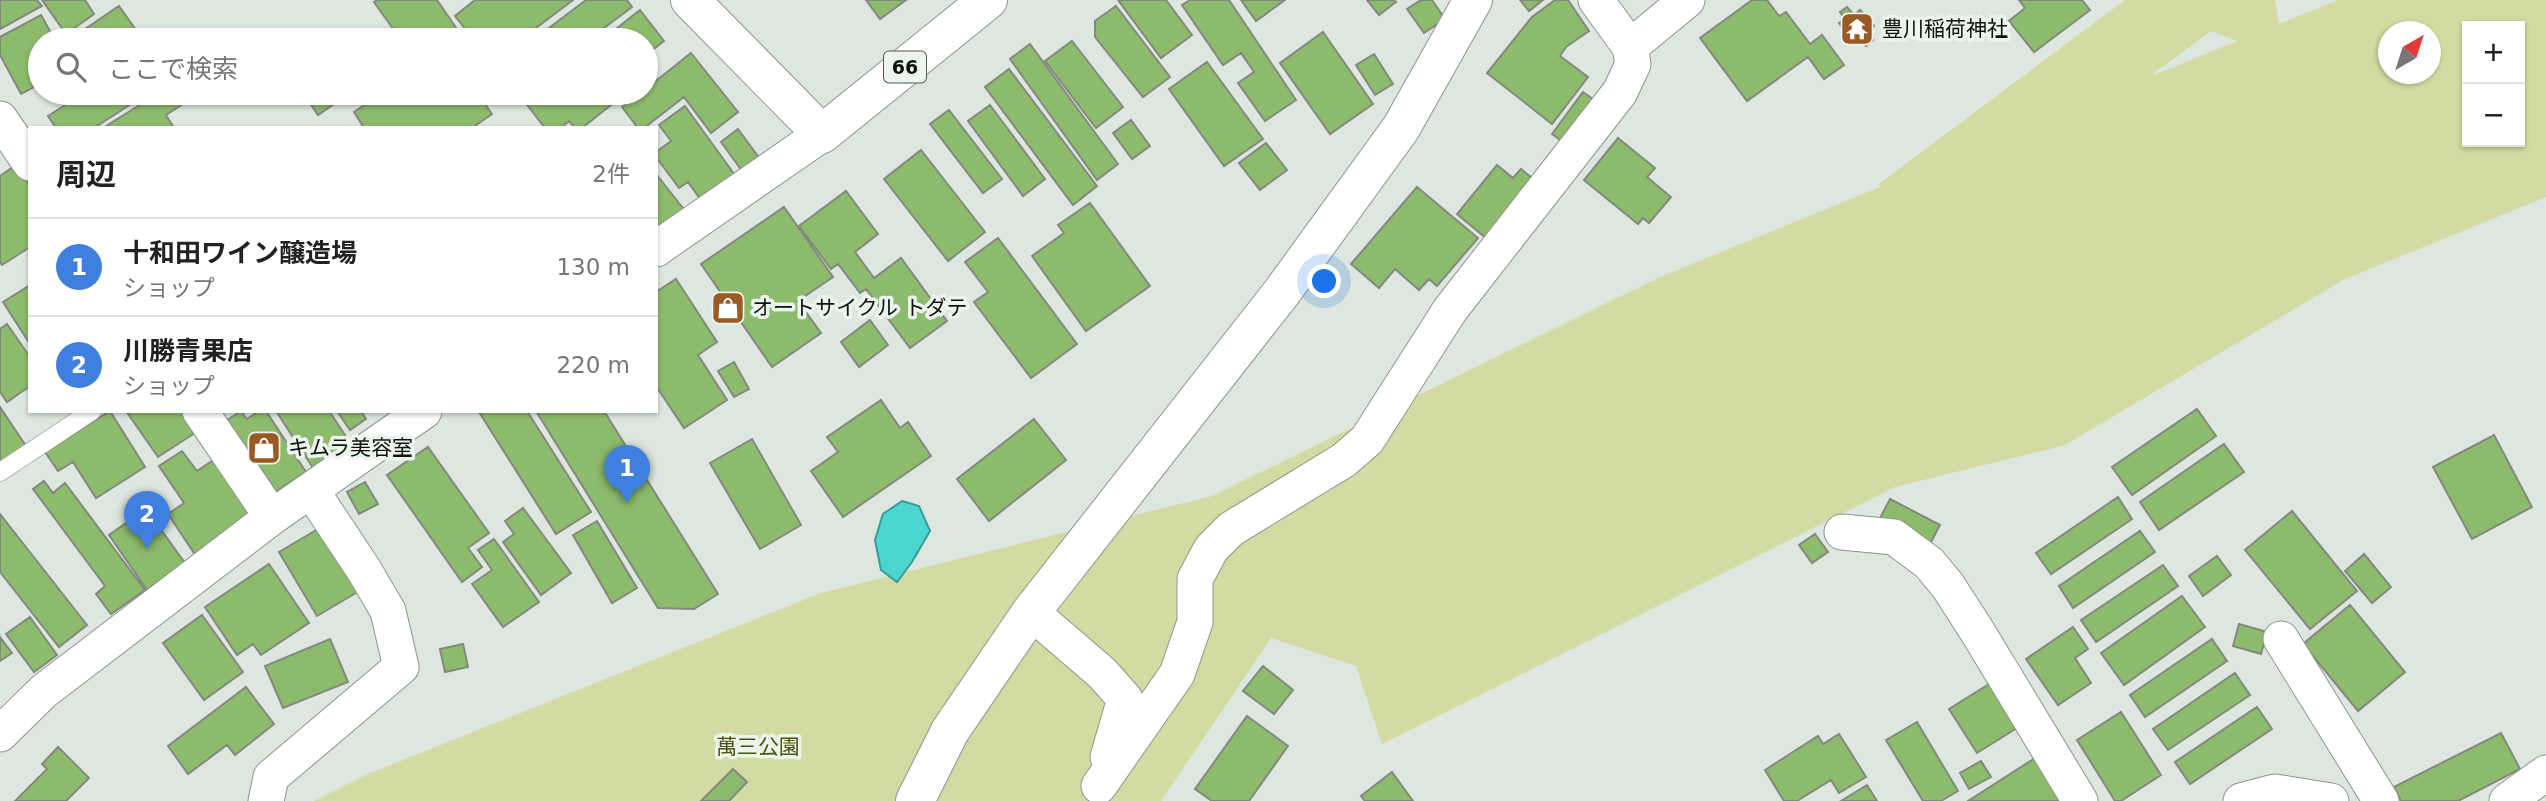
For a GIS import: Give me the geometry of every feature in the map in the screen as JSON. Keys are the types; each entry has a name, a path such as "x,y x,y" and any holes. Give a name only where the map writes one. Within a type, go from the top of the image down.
{"street":[{"path":"658,248 822,134 690,0"},
{"name":"66","path":"822,134 988,0"},
{"path":"915,801 950,731 1031,612 1274,303 1401,128 1473,0"},
{"path":"1097,793 1177,674 1195,622 1195,579 1210,548 1231,529 1344,460 1367,440 1450,310 1620,92 1633,64 1630,47 1596,0"},
{"path":"1630,47 1687,0"},
{"path":"0,119 28,160"},
{"path":"201,413 272,517"},
{"path":"0,734 44,691 272,517 421,413"},
{"path":"266,801 271,777 401,667 388,611 311,490"},
{"path":"1842,532 1894,537 1929,563 1948,586 1977,631 2080,801"},
{"path":"1031,612 1102,673 1125,699 1097,793"},
{"path":"2281,639 2381,801"},
{"path":"2507,801 2546,773"},
{"path":"2241,801 2274,792 2330,801"}],"lane":[{"path":"0,472 89,413"}],"green space":[{"name":"萬三公園","path":"2125,0 2275,0 2279,24 2338,0 2546,0 2546,197 2345,279 2065,445 1895,487 1382,744 1356,666 1271,638 1161,801 314,801 368,774 821,593 1212,496 1658,278 1880,187 1879,184","holes":["2211,31 2237,41 2154,75"]}],"water":[{"path":"902,501 919,506 930,531 897,582 881,570 875,540 883,514"}],"building":[{"path":"0,0 37,0 42,6 0,29"},
{"path":"42,0 85,0 94,14 74,28 62,28"},
{"path":"437,0 456,28 392,28 374,2"},
{"path":"475,0 573,0 536,28 464,28 455,16"},
{"path":"586,0 627,0 632,7 604,28 549,28"},
{"path":"866,0 906,0 880,19"},
{"path":"1118,0 1166,0 1192,35 1161,58"},
{"path":"1190,0 1229,0 1296,100 1265,121 1238,83 1254,72 1241,53 1223,65 1182,5"},
{"path":"1241,0 1285,0 1256,21"},
{"path":"1367,0 1394,0 1396,2 1379,15"},
{"path":"1421,0 1432,0 1445,19 1424,33 1407,9"},
{"path":"1520,0 1543,0 1529,11"},
{"path":"1555,0 1568,0 1589,31 1566,47 1560,56 1588,77 1552,124 1487,73 1532,17"},
{"path":"1752,0 1767,0 1779,16 1786,12 1810,44 1822,35 1844,65 1824,79 1808,57 1747,101 1700,38"},
{"path":"2019,0 2082,0 2090,10 2034,52 2009,21 2025,8"},
{"path":"119,6 135,28 87,28"},
{"path":"1116,6 1170,77 1143,97 1095,37 1095,21"},
{"name":"豊川稲荷神社","path":"1847,7 1854,15 1860,10 1874,26 1867,32 1873,40 1866,46 1858,36 1853,41 1839,23 1845,19 1840,12"},
{"path":"640,10 654,28 617,28"},
{"path":"41,15 48,28 28,28 28,90 21,94 0,55 0,37"},
{"path":"1323,32 1373,104 1330,134 1280,63"},
{"path":"658,33 664,41 658,46"},
{"path":"1072,41 1123,107 1096,128 1045,61"},
{"path":"1030,44 1118,164 1097,180 1010,59"},
{"path":"691,53 738,112 711,133 684,97 647,126 636,126 622,107 658,105 658,79"},
{"path":"1374,54 1393,84 1375,95 1356,65"},
{"path":"1207,62 1263,139 1224,166 1169,89"},
{"path":"1009,69 1097,186 1073,205 985,87"},
{"path":"1583,92 1597,102 1566,144 1552,134"},
{"path":"65,105 129,105 97,126 55,126 48,116"},
{"path":"140,105 181,105 166,115 173,126 106,126"},
{"path":"311,105 333,105 318,115"},
{"path":"364,105 486,105 492,114 475,126 363,126 354,112"},
{"path":"527,105 611,105 585,126 573,126 569,121 563,126 543,126"},
{"path":"990,105 1045,179 1023,196 968,121"},
{"path":"685,106 737,178 703,203 688,182 679,188 658,160 658,151 671,141 659,125"},
{"path":"949,110 1002,179 983,193 930,124"},
{"path":"1131,120 1150,146 1132,159 1113,133"},
{"path":"738,129 760,159 743,172 721,142"},
{"path":"1618,138 1655,168 1647,177 1671,197 1649,223 1643,218 1638,224 1584,180"},
{"path":"1266,143 1287,170 1260,190 1239,163"},
{"path":"921,150 985,232 948,261 884,179"},
{"path":"16,165 28,183 28,248 2,265 0,262 0,176"},
{"path":"1497,165 1513,178 1521,169 1533,179 1486,238 1457,214"},
{"path":"658,177 686,212 658,233"},
{"path":"1417,187 1478,238 1437,286 1429,279 1419,290 1395,269 1379,288 1351,264"},
{"path":"846,191 878,234 855,252 874,278 901,258 947,321 910,348 866,289 860,293 838,264 831,269 799,226"},
{"path":"1090,203 1150,286 1086,331 1032,256 1064,233 1058,225"},
{"path":"784,207 833,277 798,301 821,333 772,367 701,264"},
{"path":"998,238 1077,344 1031,378 974,302 988,292 965,262"},
{"path":"676,279 717,342 698,355 727,400 684,428 658,389 658,291"},
{"path":"28,286 28,341 3,302"},
{"path":"870,320 888,345 859,367 841,342"},
{"path":"7,324 28,354 28,387 7,402 0,392 0,329"},
{"path":"734,362 749,389 734,397 718,371"},
{"path":"881,400 900,428 908,422 931,456 843,517 811,471 838,452 827,437"},
{"path":"0,407 26,446 0,464"},
{"path":"2197,409 2216,436 2132,495 2112,467"},
{"path":"107,413 111,413 145,467 96,498 73,462 58,471 45,452"},
{"path":"127,413 190,413 201,429 158,457"},
{"name":"キムラ美容室","path":"238,413 242,413 247,419 256,413 267,413 306,472 269,496 221,424"},
{"path":"277,413 330,413 351,444 313,468"},
{"path":"338,413 362,413 366,419 350,430"},
{"path":"480,413 528,413 591,512 556,534"},
{"path":"537,413 605,413 718,594 694,609 658,608"},
{"path":"1034,419 1066,460 989,521 957,479"},
{"path":"2494,435 2532,507 2472,539 2433,467"},
{"path":"752,439 801,525 760,549 710,463"},
{"path":"2224,444 2244,472 2159,530 2140,502"},
{"path":"428,447 489,533 468,548 482,567 462,582 387,475"},
{"path":"182,451 197,471 221,455 260,513 196,556 168,514 184,503 159,466"},
{"path":"44,481 53,493 65,483 145,590 111,614 96,594 105,586 33,489"},
{"path":"365,482 378,504 359,514 347,492"},
{"path":"2118,497 2132,519 2051,574 2036,553"},
{"path":"1890,499 1940,525 1928,548 1878,522"},
{"path":"523,508 571,573 541,595 503,542 514,534 505,521"},
{"path":"146,509 185,563 147,590 109,535"},
{"path":"2292,511 2357,591 2310,629 2245,550"},
{"path":"0,514 87,625 59,647 0,572"},
{"path":"597,521 637,588 612,603 573,535"},
{"path":"323,526 361,590 317,616 279,552"},
{"path":"2140,531 2155,552 2073,608 2059,586"},
{"path":"1815,534 1828,552 1812,563 1799,545"},
{"path":"494,539 539,602 503,627 472,584 492,570 478,550"},
{"path":"2364,554 2391,587 2372,603 2345,571"},
{"path":"2217,556 2231,575 2203,596 2189,576"},
{"path":"269,564 309,623 261,655 253,644 237,655 205,607"},
{"path":"2163,565 2178,586 2096,642 2081,620"},
{"path":"2182,596 2205,627 2124,685 2101,653"},
{"path":"2350,605 2405,672 2358,711 2303,644"},
{"path":"202,615 243,672 204,700 163,643"},
{"path":"30,617 57,655 34,672 6,634"},
{"path":"2239,624 2267,632 2261,654 2233,646"},
{"path":"2073,627 2088,649 2075,658 2091,683 2058,705 2026,659"},
{"path":"0,637 12,653 0,661"},
{"path":"330,639 348,682 283,708 265,666"},
{"path":"2212,639 2227,661 2145,717 2130,695"},
{"path":"463,644 468,667 445,672 440,649"},
{"path":"1263,666 1293,690 1274,714 1243,691"},
{"path":"2235,673 2250,695 2168,750 2153,729"},
{"path":"1997,679 2025,723 1977,753 1949,709"},
{"path":"246,687 274,724 235,755 227,745 188,774 168,746"},
{"path":"2257,707 2272,729 2190,784 2175,762"},
{"path":"2121,712 2161,775 2121,801 2115,801 2077,740"},
{"path":"1247,716 1288,746 1249,801 1212,801 1195,789"},
{"path":"1917,722 1958,791 1941,801 1923,801 1886,740"},
{"path":"2501,733 2520,769 2458,801 2401,801 2394,787"},
{"path":"1839,734 1866,777 1839,793 1831,780 1797,801 1784,801 1765,770 1818,736 1823,744"},
{"path":"58,747 89,778 66,801 15,801 47,769 42,764"},
{"path":"2035,758 2063,801 1968,801"},
{"path":"1981,761 1991,777 1969,789 1960,773"},
{"path":"733,769 747,782 729,801 701,801"},
{"path":"1392,772 1413,801 1365,801 1361,796"},
{"path":"1867,785 1877,801 1841,801"}],"place":[{"name":"豊川稲荷神社","path":"1857,29"},
{"name":"オートサイクル トダテ","path":"728,308"},
{"name":"キムラ美容室","path":"264,448"},
{"name":"十和田ワイン醸造場","path":"627,503"},
{"name":"川勝青果店","path":"147,549"}]}
